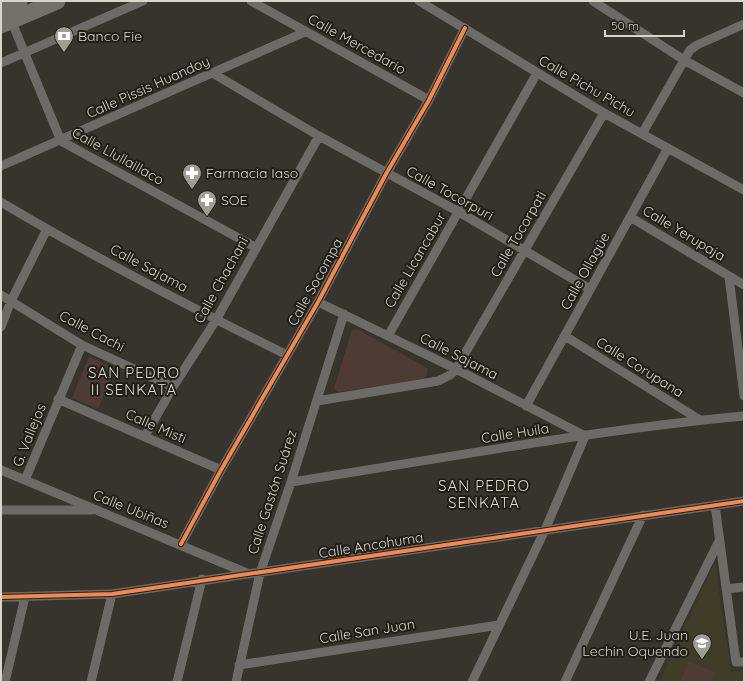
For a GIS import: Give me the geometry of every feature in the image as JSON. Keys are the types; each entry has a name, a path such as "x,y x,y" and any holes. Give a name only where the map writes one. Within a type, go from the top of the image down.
{"highway":[{"path":"4,18 19,1"},
{"path":"4,18 57,1"}],"street":[{"path":"1,63 143,1"},
{"name":"Calle Mercedario","path":"251,1 429,100"},
{"name":"Calle Pichu Pichu","path":"419,1 604,113 744,190"},
{"path":"593,1 684,60 744,93"},
{"name":"Calle Llullaillaco","path":"4,18 25,53 61,141 255,247"},
{"path":"642,134 690,50 697,45 744,24"},
{"name":"Calle Socompa","path":"181,544 221,470 318,302 386,174 429,100 465,28"},
{"name":"Calle Pissis Huandoy","path":"1,166 214,74 305,32"},
{"name":"Calle Licancabur","path":"388,336 537,73"},
{"name":"Calle Tocorpuri","path":"214,74 386,174 459,212 590,289"},
{"name":"Calle Tocorpati","path":"456,369 604,113"},
{"name":"Calle Chachani","path":"145,436 173,387 216,320 255,247 319,136"},
{"name":"Calle Ollagüe","path":"526,406 668,148"},
{"name":"Calle Sajama","path":"1,202 47,229 216,320 287,355"},
{"name":"Calle Yerupaja","path":"630,217 744,285"},
{"path":"1,327 11,301 47,229"},
{"path":"729,277 744,396"},
{"name":"Calle Cachi","path":"1,295 82,344 173,387"},
{"name":"Calle Sajama","path":"318,302 456,369 585,436"},
{"name":"Calle Gastón Suárez","path":"236,682 260,573 291,482 344,314"},
{"name":"Calle Corupana","path":"565,336 700,420"},
{"name":"G. Vallejos","path":"26,480 58,399 82,344"},
{"path":"317,400 438,381 450,375 456,369"},
{"name":"Calle Misti","path":"58,399 221,470"},
{"name":"Calle Huila","path":"291,482 585,436 700,420 744,416"},
{"path":"472,682 545,530 585,436"},
{"name":"Calle Ubiñas","path":"1,470 250,574"},
{"name":"Calle Ancohuma","path":"1,597 112,594 202,579 260,573 744,501"},
{"path":"715,505 726,589 740,662"},
{"path":"1,510 95,510"},
{"path":"565,682 643,515"},
{"path":"649,682 719,541"},
{"path":"177,682 202,579"},
{"path":"726,589 744,587"},
{"path":"91,682 112,594"},
{"path":"5,682 25,597"},
{"name":"Calle San Juan","path":"239,665 500,626"}],"shaded area":[{"path":"357,329 427,368 427,374 424,379 338,392 334,388 352,330"},
{"path":"89,357 115,368 98,409 72,398"},
{"path":"715,562 731,672 744,670 744,682 659,682"},
{"path":"689,661 716,673 712,682 680,682"}],"cycle path":[{"path":"181,544 221,470 318,302 386,174 429,100 465,28"},
{"path":"1,597 112,594 744,501"}],"place":[{"name":"Banco Fie","path":"64,53"},
{"name":"Farmacia Iaso","path":"192,190"},
{"name":"SOE","path":"207,217"},
{"name":"U.E. Juan Lechin Oquendo","path":"702,660"}],"district":[{"name":"SAN PEDRO II SENKATA","path":"134,380"},
{"name":"SAN PEDRO SENKATA","path":"484,494"}]}
